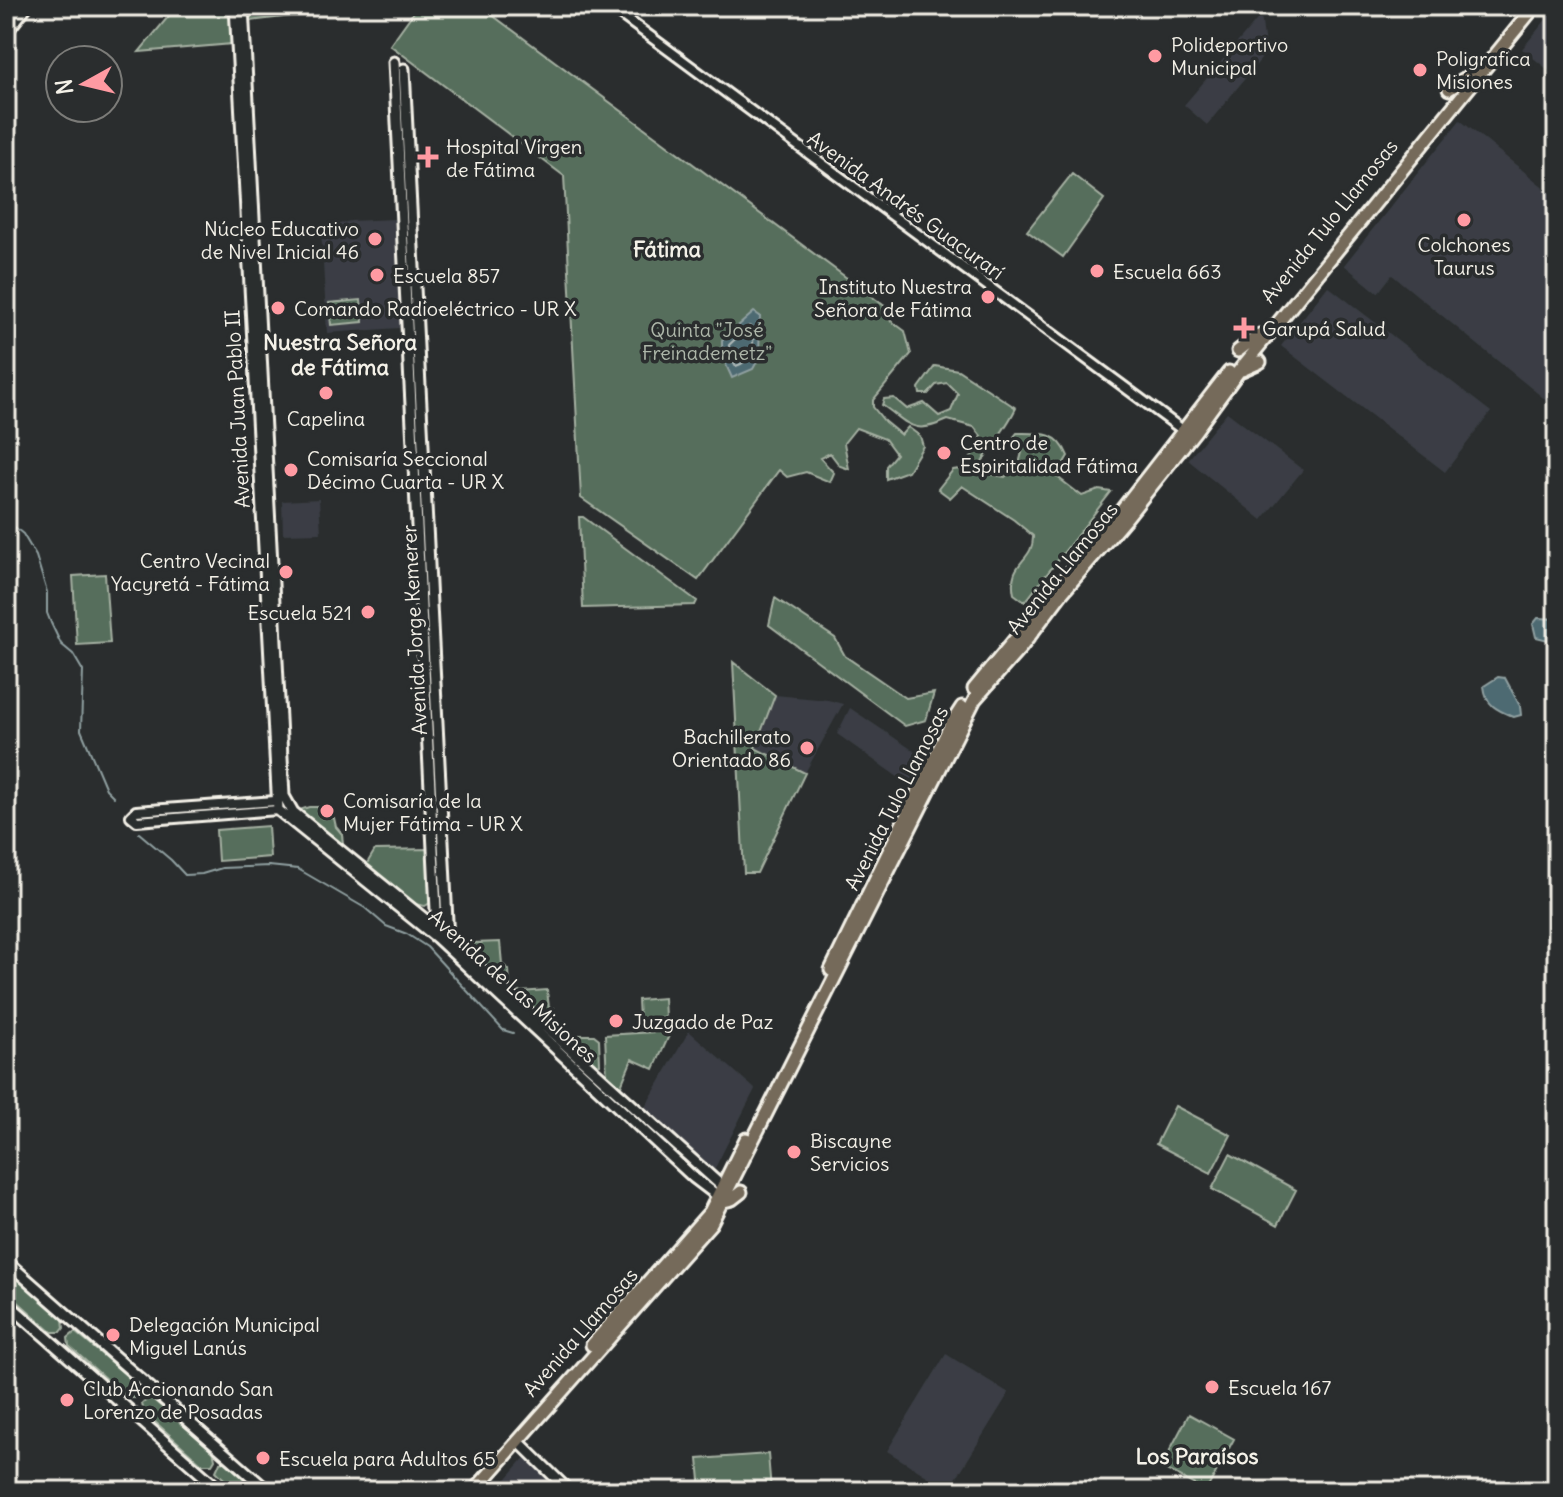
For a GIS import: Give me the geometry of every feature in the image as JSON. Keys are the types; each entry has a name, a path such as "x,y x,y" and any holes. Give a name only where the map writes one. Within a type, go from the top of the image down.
{"highway":[{"name":"Avenida Tulo Llamosas","path":"726,1194 951,724 968,697 1016,630 1184,431 1527,6"},
{"name":"Avenida Llamosas","path":"474,1491 702,1235 716,1215 943,765 965,715 1535,6"},
{"path":"1449,89 1473,73"},
{"path":"1426,142 1445,133"},
{"path":"1238,351 1259,335"},
{"path":"1238,372 1260,362"},
{"path":"1094,554 1109,552"},
{"name":"Avenida Llamosas","path":"466,1491 726,1194"}],"main road":[{"path":"6,33 27,6"},
{"name":"Avenida Juan Pablo II","path":"235,6 277,806"},
{"name":"Avenida Juan Pablo II","path":"243,6 284,796 289,805"},
{"name":"Avenida Jorge Kemerer","path":"394,62 437,933"},
{"name":"Avenida Jorge Kemerer","path":"404,69 448,945"},
{"path":"277,806 289,805"},
{"name":"Avenida de Las Misiones","path":"289,805 293,812 609,1082 726,1194"},
{"name":"Avenida de Las Misiones","path":"277,806 437,933"},
{"path":"6,1261 268,1491"},
{"path":"6,1302 221,1491"},
{"path":"518,1441 569,1491"}],"street":[{"name":"Avenida Andrés Guacurarí","path":"609,6 1184,431"},
{"path":"277,806 137,821 131,816 136,811 277,806"}],"shaded area":[{"path":"1557,6 1557,77 1522,49"},
{"path":"1261,15 1266,53 1207,125 1184,105"},
{"path":"1460,120 1557,198 1557,409 1392,275 1378,293 1344,265"},
{"path":"394,219 400,328 327,333 321,229 350,221"},
{"path":"1328,286 1491,412 1445,472 1281,346"},
{"path":"1227,412 1303,470 1262,520 1188,460"},
{"path":"319,499 321,533 283,534 282,501"},
{"path":"775,695 843,704 805,773 755,747"},
{"path":"850,708 923,757 909,785 837,734"},
{"path":"689,1031 755,1089 714,1170 641,1114"},
{"path":"946,1354 1009,1393 949,1490 887,1451"},
{"path":"527,1455 564,1491 496,1491"}],"green space":[{"path":"177,6 232,6 232,44 139,52"},
{"path":"249,6 273,6 291,16 249,21"},
{"name":"Quinta \"José Freinademetz\"","path":"418,6 480,6 894,313 890,320 905,331 911,354 873,400 873,407 901,435 908,427 920,436 923,446 908,471 886,479 886,466 896,454 885,439 856,428 844,443 849,469 840,466 830,453 820,458 834,473 830,482 806,472 787,477 779,470 698,580 581,498 564,176 390,45"},
{"path":"1072,174 1104,199 1063,257 1027,231"},
{"path":"361,300 363,322 331,325 329,303"},
{"path":"935,366 958,370 1016,408 980,466 990,474 1005,477 1019,464 1023,448 1013,438 1017,433 1048,435 1059,442 1068,456 1056,476 1082,496 1099,490 1111,492 1025,602 1014,594 1013,583 1017,568 1032,545 1033,536 962,486 950,498 938,489 953,470 966,468 981,436 974,427 948,420 926,427 912,426 882,405 884,399 894,398 907,409 924,403 939,416 951,411 958,394 947,383 936,385 928,394 920,394 919,388"},
{"path":"579,517 697,601 695,605 583,608"},
{"path":"105,574 110,643 77,645 73,576"},
{"path":"775,598 835,638 845,656 906,698 934,693 926,720 905,726 769,625"},
{"path":"733,662 775,695 755,748 805,773 757,873 744,873"},
{"path":"321,807 322,818 334,818 342,834 343,845 293,812"},
{"path":"268,826 270,857 218,861 216,830"},
{"path":"430,849 435,900 425,906 415,904 366,865 375,850"},
{"path":"500,942 502,964 509,970 510,987 470,951 474,943"},
{"path":"547,990 549,1008 554,1008 555,1030 518,995 520,992"},
{"path":"664,998 665,1017 639,1019 638,1000"},
{"path":"671,1031 654,1069 632,1059 620,1088 607,1078 605,1035"},
{"path":"570,1035 594,1035 599,1039 600,1064 595,1066 567,1039"},
{"path":"1175,1106 1231,1135 1211,1173 1156,1144"},
{"path":"1230,1154 1296,1190 1278,1225 1212,1189"},
{"path":"6,1269 63,1319 61,1332 52,1332 6,1291"},
{"path":"75,1332 138,1385 140,1394 137,1398 127,1398 69,1346 68,1338"},
{"path":"150,1397 213,1450 215,1459 212,1464 202,1464 144,1412 142,1404"},
{"path":"1189,1414 1234,1439 1206,1491 1161,1467"},
{"path":"768,1454 771,1491 701,1491 698,1459"},
{"path":"224,1461 261,1491 236,1491 216,1471 220,1462"}],"water":[{"path":"754,312 760,316 759,358 753,369 732,378 722,356 722,340"},
{"path":"1538,618 1557,619 1557,638 1552,641 1536,637 1533,624"},
{"path":"1498,677 1505,678 1520,706 1521,715 1514,717 1502,712 1487,698 1484,686"}],"waterway":[{"path":"6,520 23,534 36,556 47,592 47,613 51,623 61,644 73,654 83,671 81,730 106,789 114,797"},
{"path":"139,833 185,875 222,868 269,866 298,869 365,908 386,926 407,934 427,947 503,1030 513,1033"}],"place":[{"name":"Polideportivo Municipal","path":"1155,56"},
{"name":"Poligrafica Misiones","path":"1420,70"},
{"name":"Hospital Vírgen de Fátima","path":"428,157"},
{"name":"Colchones Taurus","path":"1464,220"},
{"name":"Núcleo Educativo de Nivel Inicial 46","path":"375,239"},
{"name":"Escuela 663","path":"1097,271"},
{"name":"Escuela 857","path":"377,275"},
{"name":"Instituto Nuestra Señora de Fátima","path":"988,297"},
{"name":"Comando Radioeléctrico - UR X","path":"278,308"},
{"name":"Garupá Salud","path":"1244,328"},
{"name":"Capelina","path":"326,393"},
{"name":"Centro de Espiritalidad Fátima","path":"944,453"},
{"name":"Comisaría Seccional Décimo Cuarta - UR X","path":"291,470"},
{"name":"Centro Vecinal Yacyretá - Fátima","path":"286,572"},
{"name":"Escuela 521","path":"368,612"},
{"name":"Bachillerato Orientado 86","path":"807,748"},
{"name":"Comisaría de la Mujer Fátima - UR X","path":"327,811"},
{"name":"Juzgado de Paz","path":"616,1021"},
{"name":"Biscayne Servicios","path":"794,1152"},
{"name":"Delegación Municipal Miguel Lanús","path":"113,1335"},
{"name":"Escuela 167","path":"1212,1387"},
{"name":"Club Accionando San Lorenzo de Posadas","path":"67,1400"},
{"name":"Escuela para Adultos 65","path":"263,1458"}],"district":[{"name":"Fátima","path":"667,249"},
{"name":"Nuestra Señora de Fátima","path":"340,354"},
{"name":"Los Paraísos","path":"1197,1456"}]}
